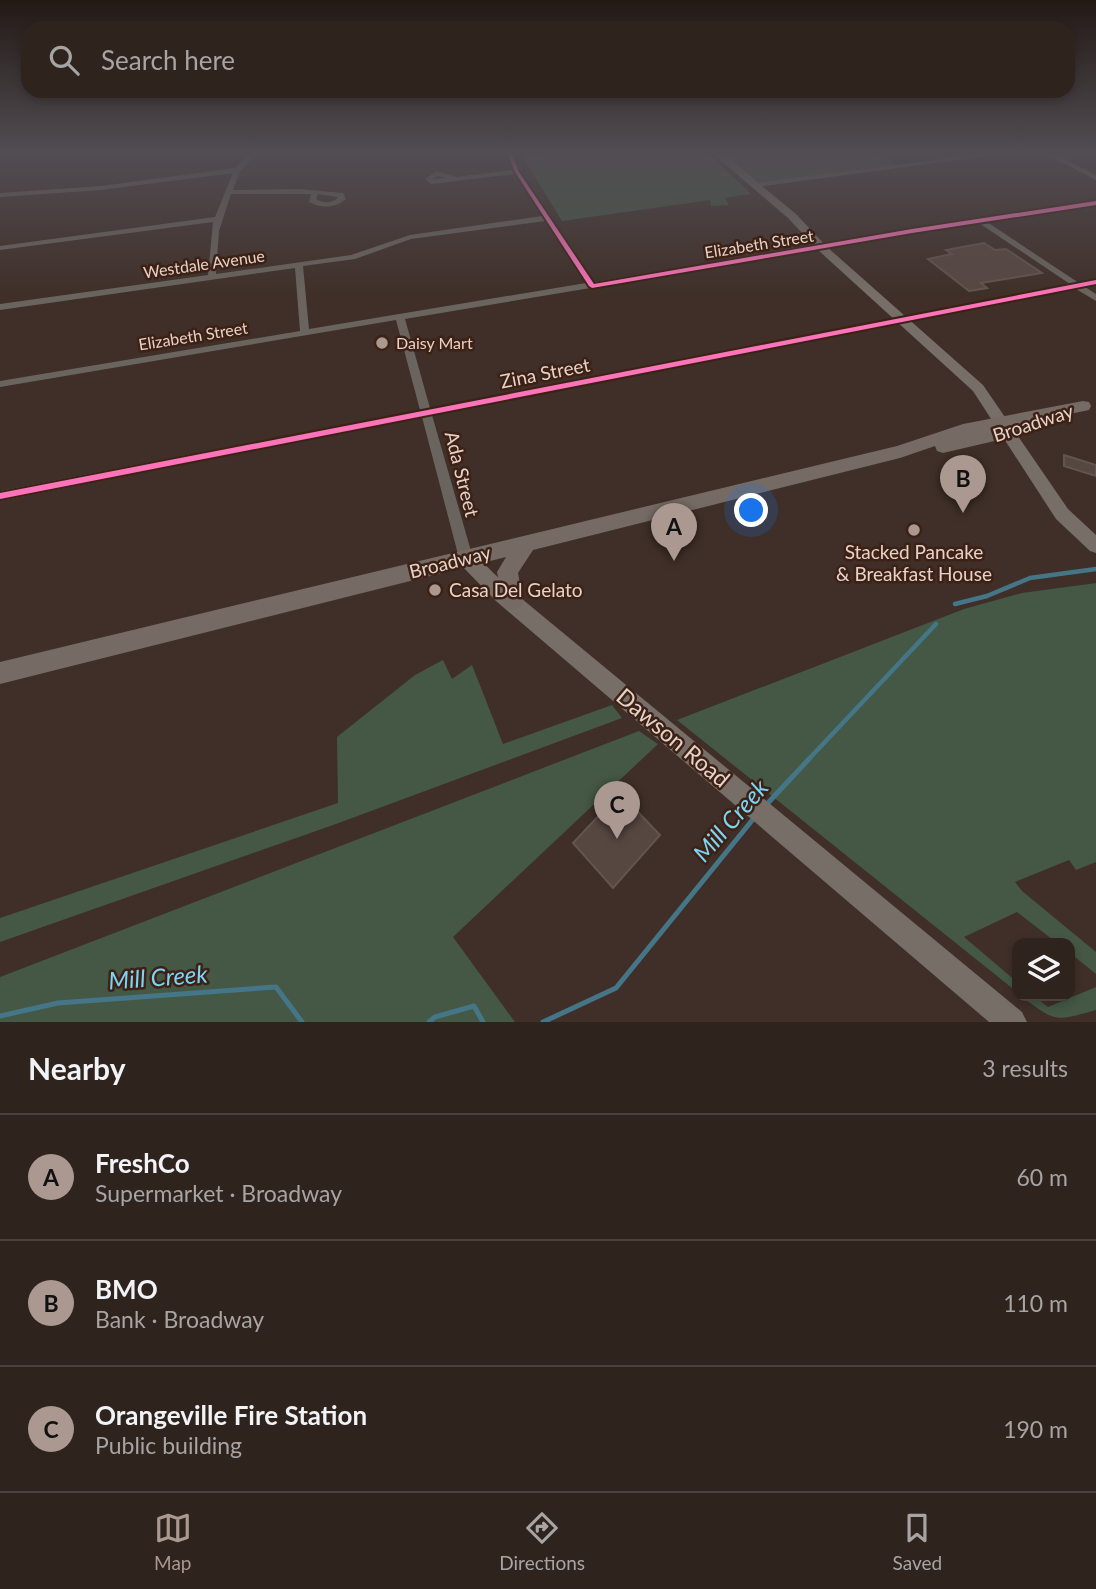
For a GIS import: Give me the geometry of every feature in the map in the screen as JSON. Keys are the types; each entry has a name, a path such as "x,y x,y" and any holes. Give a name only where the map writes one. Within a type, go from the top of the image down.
{"main road":[{"name":"Broadway","path":"0,673 900,452 930,450 1090,404"},
{"path":"512,601 507,572 528,542"}],"street":[{"path":"212,277 218,219 227,200"},
{"path":"535,200 592,286"},
{"path":"771,200 978,388 1062,514 1096,547"},
{"name":"Elizabeth Street","path":"0,384 979,220 1096,203"},
{"path":"410,237 547,218"},
{"path":"0,248 218,219"},
{"path":"979,220 1096,298"},
{"name":"Westdale Avenue","path":"0,307 352,257 410,237"},
{"path":"299,266 305,334"},
{"name":"Zina Street","path":"0,496 1096,282"},
{"name":"Ada Street","path":"400,318 466,558"},
{"name":"Dawson Road","path":"466,558 512,601 740,795 1012,1022"}],"green space":[{"path":"549,200 726,200 729,205 711,206 710,200 562,221"},
{"path":"1096,583 1096,862 1076,870 1069,860 1015,882 1022,891 1096,952 1096,974 1075,957 1075,938 1051,938 1017,912 964,937 1012,978 1012,988 677,720 964,609 1022,593"},
{"path":"443,660 452,679 472,665 503,744 612,705 622,718 336,824 0,942 0,918 338,803 337,737 415,675"},
{"path":"639,731 658,744 453,937 515,1022 0,1022 0,977"},
{"path":"1096,987 1096,1010 1063,1018 1049,1015 1028,1001 1040,1001 1048,1007 1062,1001 1075,1001 1075,996"}],"building":[{"path":"984,243 995,250 1006,249 1042,273 981,283 987,288 969,291 928,259 952,254 946,250"},
{"path":"1064,455 1096,465 1096,476 1064,466"},
{"path":"620,793 660,835 613,888 573,843"}],"waterway":[{"name":"Mill Creek","path":"955,604 987,596 1030,578 1096,569"},
{"name":"Mill Creek","path":"807,761 936,624"},
{"name":"Mill Creek","path":"766,805 809,759"},
{"name":"Mill Creek","path":"543,1022 616,988 754,818"},
{"name":"Mill Creek","path":"0,1016 58,1003 276,987 302,1022"},
{"name":"Mill Creek","path":"429,1022 435,1017 474,1006 483,1022"}],"cycle path":[{"path":"535,200 592,286 912,231 1096,203"},
{"path":"0,496 1096,282"}],"place":[{"name":"Daisy Mart","path":"382,343"},
{"name":"BMO","path":"963,513"},
{"name":"Stacked Pancake & Breakfast House","path":"914,530"},
{"name":"FreshCo","path":"674,561"},
{"name":"Casa Del Gelato","path":"435,590"},
{"name":"Orangeville Fire Station","path":"617,839"}]}
